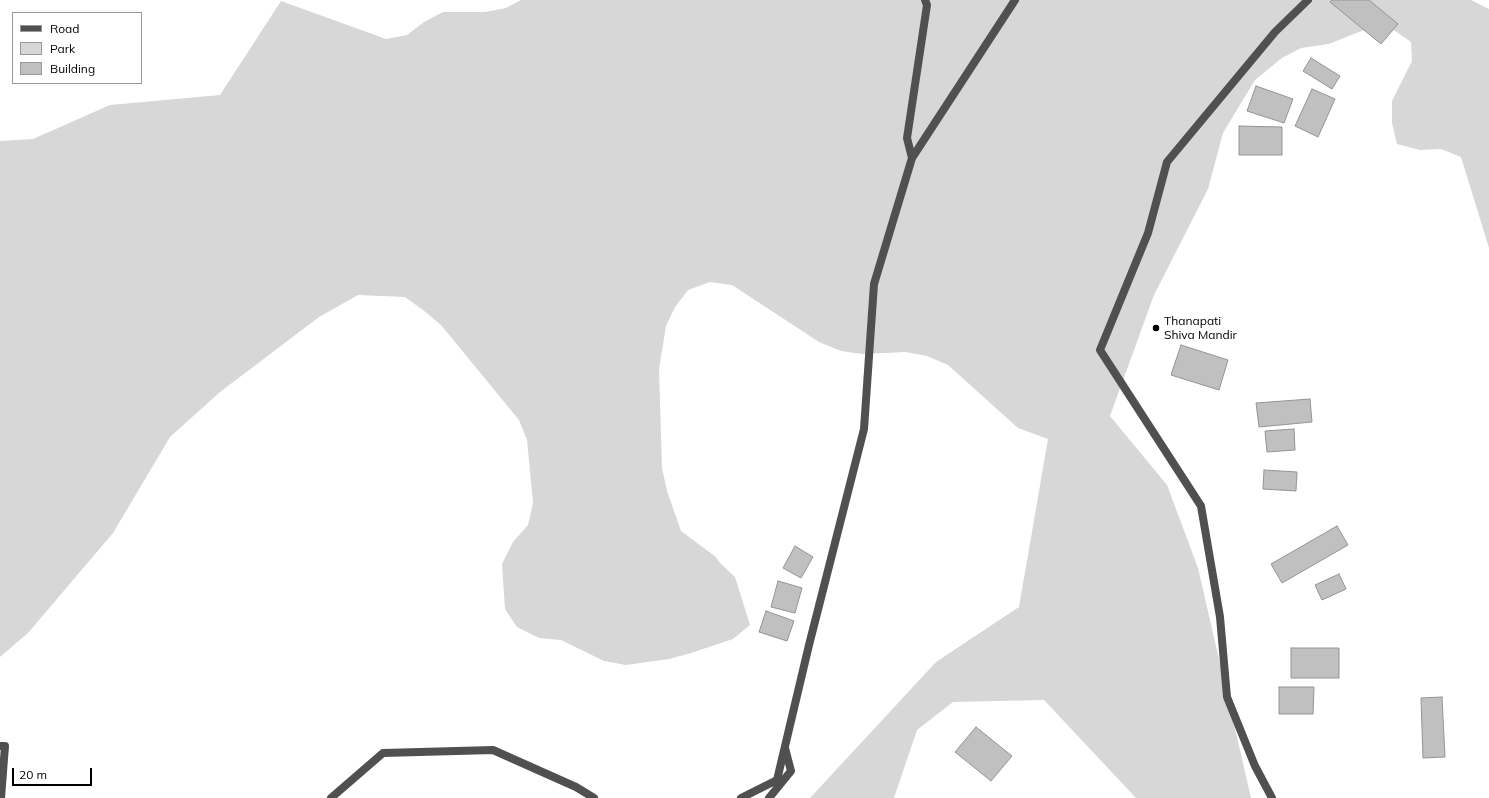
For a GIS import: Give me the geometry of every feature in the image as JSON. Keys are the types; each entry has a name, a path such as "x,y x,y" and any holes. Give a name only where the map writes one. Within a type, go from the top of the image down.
{"street":[{"path":"912,158 906,138 927,5 925,0"},
{"path":"741,798 777,780 811,637 864,429 874,284 912,158 1015,0"},
{"path":"1272,798 1255,766 1227,697 1220,618 1201,506 1100,350 1148,233 1167,162 1275,32 1308,0"},
{"path":"0,746 5,746 1,798"},
{"path":"769,798 791,771 784,747"},
{"path":"331,798 383,753 493,750 576,786 594,798"}],"green space":[{"path":"521,0 1471,0 1489,9 1489,248 1461,157 1441,149 1420,150 1397,144 1392,123 1392,101 1412,61 1411,42 1391,28 1369,28 1329,44 1301,48 1282,58 1255,80 1223,133 1208,189 1154,295 1110,416 1167,485 1198,568 1251,798 1136,798 1044,700 953,702 917,730 894,798 810,798 936,662 1019,607 1048,439 1018,428 948,365 927,356 906,352 862,354 841,351 819,342 732,285 710,282 688,290 675,307 666,326 659,369 662,468 667,491 681,531 716,557 720,563 735,577 750,625 733,639 669,659 626,665 604,661 561,640 539,638 517,627 505,609 502,564 513,542 528,525 533,503 527,440 519,420 441,325 423,310 405,297 358,295 319,317 220,392 170,437 113,533 28,633 0,657 0,141 33,139 110,105 220,95 281,1 386,39 407,35 424,22 443,12 485,12 506,8"}],"building":[{"path":"1332,0 1369,0 1398,24 1381,44 1330,2"},
{"path":"1311,58 1340,76 1332,89 1303,71"},
{"path":"1256,86 1293,99 1284,123 1247,111"},
{"path":"1312,89 1335,99 1318,137 1295,126"},
{"path":"1239,126 1282,127 1282,155 1239,155"},
{"path":"1181,345 1228,360 1219,390 1171,375"},
{"path":"1310,399 1312,422 1259,427 1256,403"},
{"path":"1294,429 1295,450 1267,452 1265,431"},
{"path":"1264,470 1297,472 1296,491 1263,489"},
{"path":"1337,526 1348,545 1282,583 1271,564"},
{"path":"795,546 813,557 801,578 783,568"},
{"path":"1339,574 1346,589 1322,600 1315,585"},
{"path":"778,581 802,588 795,613 771,607"},
{"path":"766,611 794,621 787,641 759,632"},
{"path":"1291,648 1339,648 1339,678 1291,678"},
{"path":"1279,687 1314,687 1313,714 1279,714"},
{"path":"1442,697 1445,757 1423,758 1421,698"},
{"path":"976,727 1012,756 991,781 955,752"}],"place":[{"name":"Thanapati Shiva Mandir","path":"1156,328"}]}
